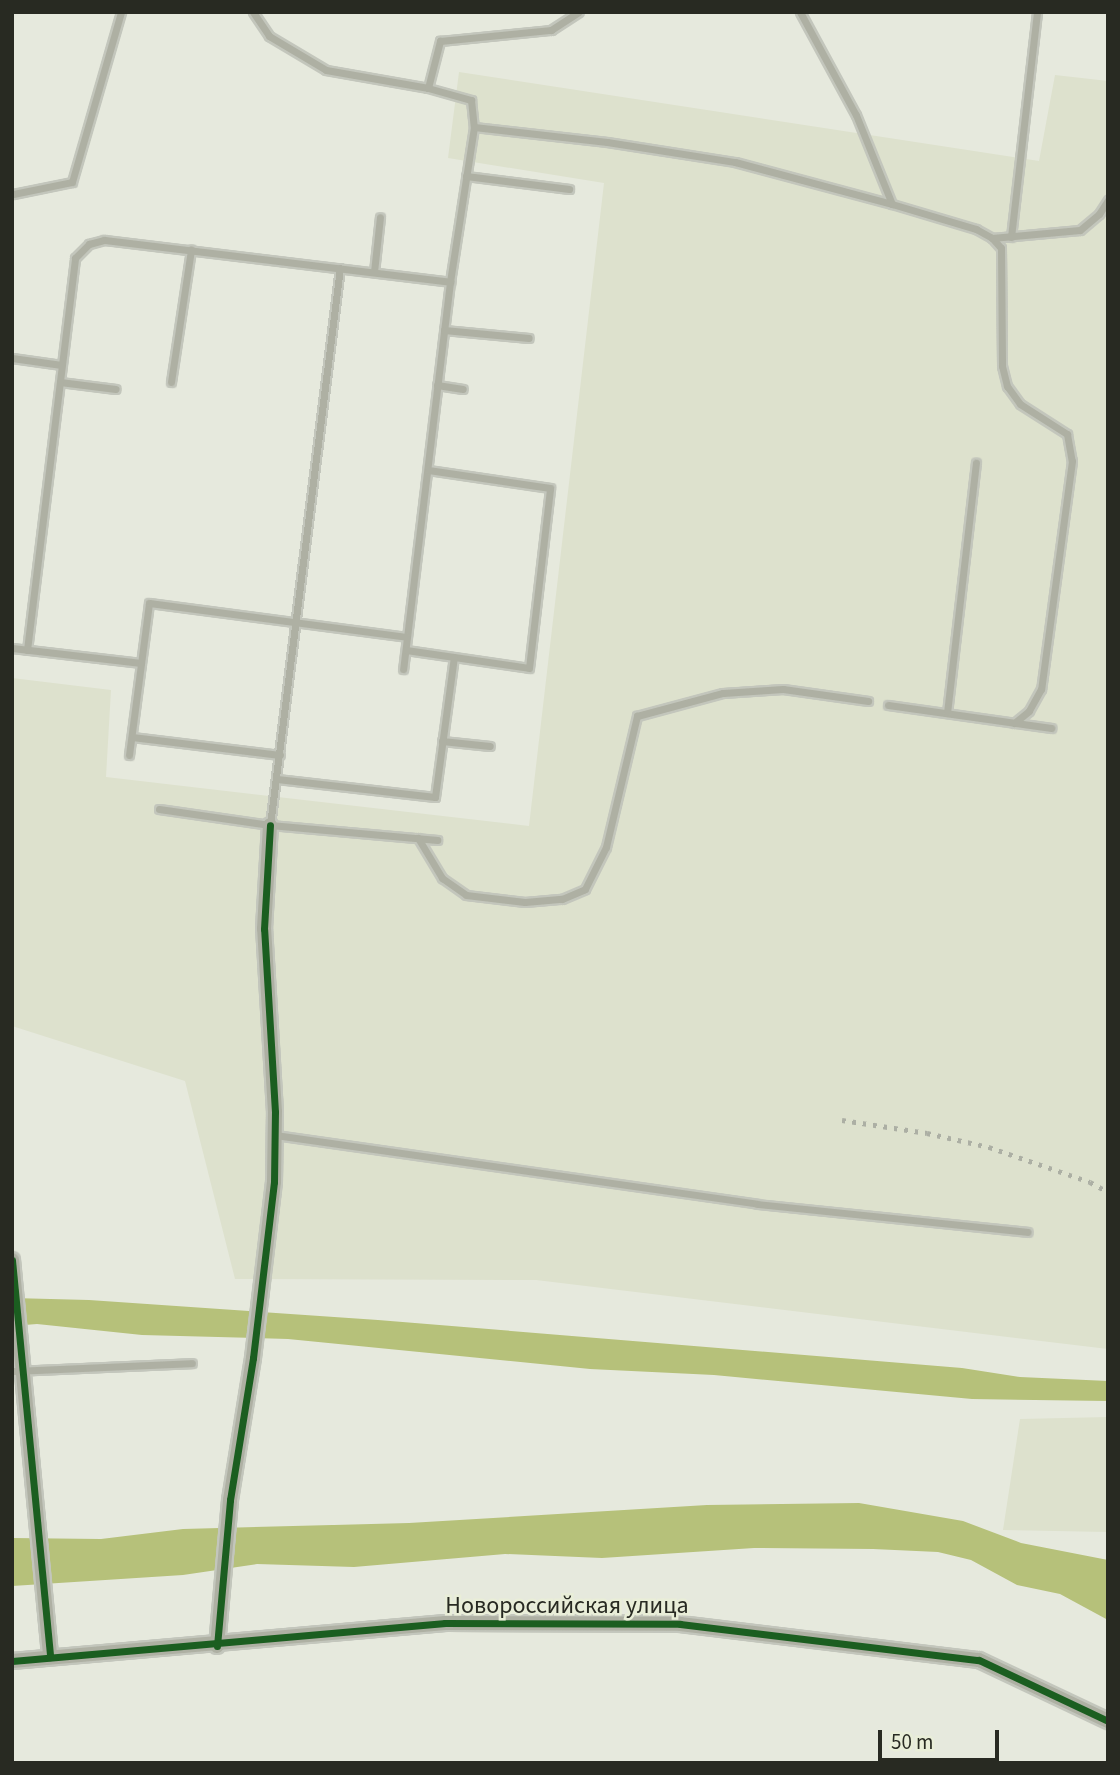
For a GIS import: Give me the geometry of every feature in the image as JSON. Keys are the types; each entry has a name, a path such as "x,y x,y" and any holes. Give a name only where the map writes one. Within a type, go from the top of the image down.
{"street":[{"path":"217,1646 230,1500 253,1358 274,1182 275,1135 264,929 270,824"},
{"path":"14,1266 21,1334 18,1371 38,1527 50,1657"},
{"name":"Новороссийская улица","path":"12,1661 217,1646 445,1623 680,1624 979,1660 1108,1721"}],"lane":[{"path":"13,194 72,182 121,12"},
{"path":"253,12 269,36 326,70 428,88 471,100 474,127 450,282 403,669"},
{"path":"428,88 440,41 551,30 579,12"},
{"path":"800,12 856,115 892,204"},
{"path":"1011,237 1037,12"},
{"path":"474,127 607,142 735,162 892,204 976,229 992,238 1001,248 1002,366 1007,386 1020,404 1067,434 1072,461 1041,689 1029,711 1014,723"},
{"path":"466,176 569,189"},
{"path":"992,238 1080,230 1098,214 1108,200"},
{"path":"373,272 380,217"},
{"path":"27,650 75,258 89,244 104,240 450,282"},
{"path":"171,382 191,250"},
{"path":"270,824 281,755 340,268"},
{"path":"444,330 530,338"},
{"path":"12,358 62,365"},
{"path":"60,382 116,390"},
{"path":"437,386 463,389"},
{"path":"947,713 976,463"},
{"path":"406,650 529,668 550,488 428,470"},
{"path":"129,755 149,603 407,637"},
{"path":"12,648 141,663"},
{"path":"277,779 435,797 454,657"},
{"path":"418,838 442,878 466,895 526,902 562,899 585,889 606,847 637,716 723,693 747,691 783,689 867,701"},
{"path":"888,705 1051,728"},
{"path":"132,737 281,755"},
{"path":"443,741 490,746"},
{"path":"159,809 270,824 437,840"},
{"path":"275,1135 757,1204 1028,1232"},
{"path":"18,1371 192,1363"}],"shaded area":[{"path":"459,72 1039,161 1055,75 1108,81 1108,1349 536,1280 235,1279 185,1081 12,1026 12,678 111,690 106,777 529,826 604,183 448,158"},
{"path":"12,1298 89,1300 378,1320 962,1368 1020,1377 1108,1381 1108,1401 972,1399 714,1375 590,1369 288,1339 142,1335 37,1324 12,1326"},
{"path":"1108,1417 1108,1532 1003,1530 1020,1419"},
{"path":"859,1503 963,1521 1021,1543 1108,1560 1108,1620 1060,1594 1017,1585 971,1560 938,1552 873,1549 754,1548 602,1558 505,1554 354,1567 257,1564 183,1575 12,1586 12,1538 101,1539 183,1529 409,1523 707,1505"}],"railway":[{"path":"842,1120 927,1133 989,1147 1090,1182 1108,1192"}],"cycle path":[{"path":"217,1646 230,1500 253,1358 274,1182 275,1112 264,929 270,825"},
{"path":"12,1260 50,1657"},
{"path":"12,1661 445,1623 680,1624 979,1660 1108,1721"}]}
